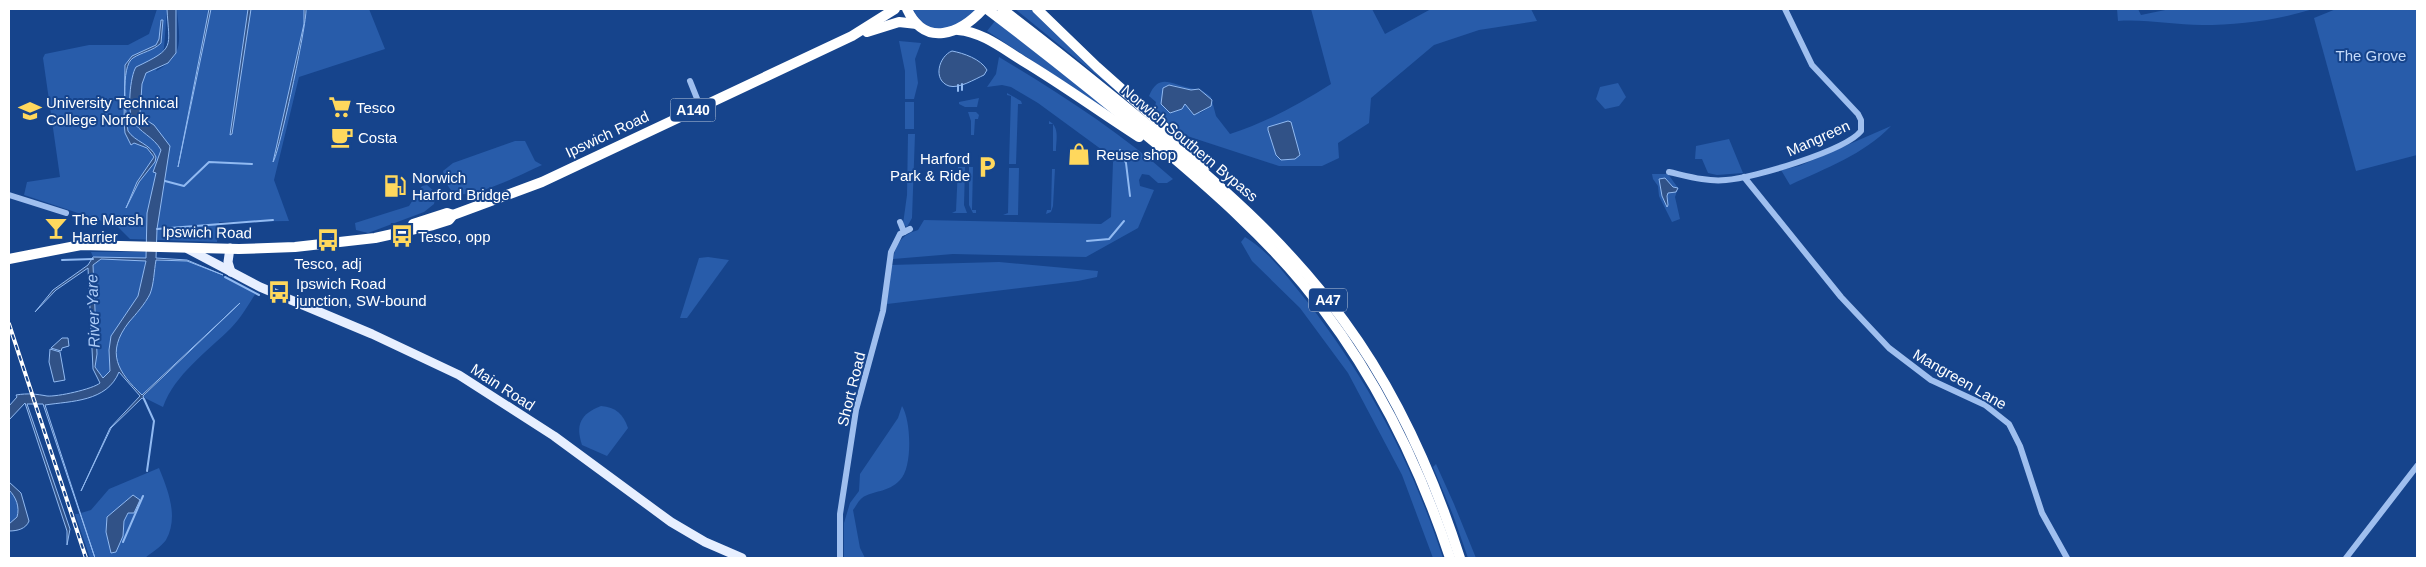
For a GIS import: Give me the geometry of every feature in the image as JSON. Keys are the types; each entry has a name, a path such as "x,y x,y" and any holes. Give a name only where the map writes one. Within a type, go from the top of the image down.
{"highway":[{"name":"Ipswich Road","path":"9,259 76,245 226,248 295,247 375,238 447,212 453,215 534,185 852,36 895,9"},
{"path":"907,9 917,24 939,33 958,30 967,25 985,9"},
{"name":"Norwich Southern Bypass","path":"985,9 1002,13 1158,133 1239,202 1279,242 1324,294 1366,353 1405,422 1438,493 1460,558"},
{"name":"A47","path":"1037,9 1097,67 1255,210 1294,253 1324,294"},
{"name":"Norwich Southern Bypass","path":"1002,13 1222,199 1258,234 1303,284 1336,327 1376,390 1418,470 1450,558"},
{"name":"Ipswich Road","path":"852,36 899,22 917,24"},
{"name":"A47","path":"958,30 969,31 988,40 1074,92 1177,165 1258,234"}],"main road":[{"name":"Main Road","path":"183,247 282,297 372,334 459,375 554,436 671,522 705,542 742,558"},
{"path":"226,248 228,270"}],"street":[{"name":"Mangreen","path":"1669,172 1700,179 1725,180 1744,178 1816,155 1847,141 1861,132 1861,120 1858,114 1812,65 1785,9"},
{"path":"690,81 700,106"},
{"name":"Mangreen Lane","path":"1744,178 1841,297 1889,348 1924,376 1985,405 2009,424 2020,446 2045,518 2067,558"},
{"path":"9,195 66,213"},
{"name":"Short Road","path":"840,558 840,514 856,410 883,311 890,252 895,239 907,230 900,222"},
{"path":"2346,558 2417,466"}],"green space":[{"path":"157,9 167,9 164,48 156,71 166,65 176,52 179,37 177,9 369,9 385,49 299,77 274,180 289,221 219,222 217,242 130,239 117,226 24,195 27,182 60,177 43,58 45,54 89,45 128,45 149,34"},
{"path":"913,9 978,9 962,22 953,26 935,28 919,19"},
{"path":"1015,9 1031,9 1153,121"},
{"path":"1311,9 1372,9 1385,34 1431,9 1531,9 1537,21 1479,30 1434,45 1371,98 1369,123 1338,143 1339,158 1322,166 1279,166 1181,134 1154,110 1156,102 1149,96 1157,84 1162,82 1197,89 1191,90 1172,85 1170,113 1182,109 1185,103 1200,113 1210,107 1210,98 1204,93 1211,97 1216,116 1230,134 1282,112 1331,84","holes":["1291,122 1295,159 1276,155 1268,130"]},
{"path":"2117,9 2138,9 2141,15 2170,9 2313,9 2258,21 2202,25 2118,21"},
{"name":"The Grove","path":"2336,9 2417,9 2417,155 2356,171 2314,18"},
{"path":"995,21 1117,115 987,31"},
{"path":"899,41 921,43 915,59 918,83 914,99 905,99 905,71"},
{"path":"999,57 1089,114 1132,145 1173,179 1167,183 1158,183 1149,175 1142,174 1139,180 1140,186 1154,190 1138,228 1086,257 953,254 893,259 896,248 901,240 908,234 918,230 924,220 1101,224 1111,217 1113,162 1109,155 1038,103 1011,87 1002,85 987,87 996,74"},
{"path":"1618,83 1626,97 1619,106 1605,109 1596,99 1600,87"},
{"path":"1007,93 1021,101 1022,104 1018,104 1016,164 1009,164 1011,96 1007,95"},
{"path":"979,98 977,107 965,107 959,104 959,102"},
{"path":"905,102 914,102 914,129 905,129"},
{"path":"968,112 976,112 979,115 978,119 975,119 974,135 971,135 971,121"},
{"path":"1053,124 1057,134 1056,151 1053,151"},
{"path":"1891,126 1856,153 1790,185 1781,170 1799,166"},
{"path":"908,134 915,134 912,218 907,227 903,224 907,195"},
{"path":"1729,139 1743,173 1717,175 1708,173 1702,159 1695,159 1696,146"},
{"path":"515,141 525,141 535,161 542,165 511,180 484,190 460,194 453,192 449,188 443,171 453,163"},
{"path":"958,167 965,167 964,205 967,213 952,213 956,211"},
{"path":"969,167 973,167 972,210 976,210 976,213 973,213 969,205"},
{"path":"1009,168 1019,168 1018,215 1003,215 1008,213"},
{"path":"1052,169 1055,169 1053,206 1051,212 1046,214 1047,210 1051,210"},
{"path":"1652,174 1668,174 1678,188 1675,197 1680,219 1672,222 1659,196 1658,186"},
{"path":"427,185 436,193 434,204 424,212 368,233 356,230 355,223 409,206 422,186"},
{"path":"1245,237 1271,258 1306,300 1329,330 1369,392 1417,488 1443,558 1433,558 1402,475 1348,373 1300,308 1252,261 1241,242"},
{"path":"91,252 146,252 146,258 97,258 93,257"},
{"path":"708,257 729,260 687,318 680,318 699,258"},
{"path":"101,259 146,260 138,296 111,336 109,350 110,372 103,378 95,367 97,354 93,265"},
{"path":"156,260 187,261 214,271 256,293 235,324 183,374 168,395 163,407 143,397 240,302 142,395 120,368 116,351 123,331 150,294"},
{"path":"999,262 1098,271 1097,277 1078,281 887,304 890,265"},
{"path":"601,406 618,412 628,428 607,456 582,445 579,431 584,416"},
{"path":"902,406 909,432 909,455 904,474 891,487 866,495 853,510 860,548 865,558 844,558 844,523 850,503 859,491 860,474 898,418"},
{"path":"1436,464 1476,558 1468,558 1433,467"},
{"path":"159,468 169,494 172,513 170,531 166,540 145,558 90,558 75,514 79,514 91,545 81,513 91,510 109,489"},
{"path":"9,490 17,503 18,513 9,524"}],"water":[{"name":"River Yare","path":"167,9 176,9 176,53 168,63 146,73 142,84 140,113 154,125 170,146 157,229 156,258 187,260 223,275 187,261 156,260 150,294 129,322 118,343 116,353 121,370 142,395 240,303 143,396 144,399 142,398 111,428 81,491 110,428 140,396 119,372 113,382 97,395 77,401 45,405 95,558 43,404 27,404 70,529 67,545 67,531 25,403 9,420 9,406 17,397 16,395 59,395 83,390 100,383 93,369 88,268 56,290 35,312 53,290 88,265 93,257 146,258 147,213 156,173 153,172 161,150 133,121 130,110 130,94 132,78 136,67 164,51 167,46 169,39","holes":["101,259 146,261 138,296 111,336 109,350 110,371 103,378 95,367 97,354 93,265"]},
{"path":"209,9 211,9 178,167"},
{"path":"248,9 251,9 232,134 230,135"},
{"path":"304,9 306,9 305,20 298,62 281,137 273,162 304,24"},
{"path":"161,20 163,20 161,43 155,48 133,58 126,71 125,92 128,131 150,149 156,157 155,162 139,182 126,208 137,182 154,157 147,148 134,143 131,145 125,133 124,123 125,65 132,56 156,45 159,39"},
{"path":"952,51 966,55 981,63 987,70 984,75 953,87 944,83 940,79 939,68 947,54"},
{"path":"1169,85 1191,90 1199,89 1212,100 1211,106 1194,115 1185,104 1182,109 1170,113 1161,104 1163,88"},
{"path":"1288,121 1291,122 1300,155 1295,159 1281,160 1276,155 1268,127"},
{"path":"1665,178 1673,187 1678,188 1676,192 1668,193 1667,207 1662,196 1659,179"},
{"path":"62,338 68,338 69,346 62,348 61,351 51,348"},
{"path":"50,349 60,352 65,380 54,382 49,362"},
{"path":"9,482 21,493 29,521 26,526 15,531 9,531 9,524 17,517 18,506 9,490"},
{"path":"133,495 140,500 134,513 128,513 124,521 123,536 116,552 111,553 106,532 107,517"}],"waterway":[{"path":"962,84 962,90"},
{"path":"958,85 958,91"},
{"path":"1120,150 1126,163 1130,196"},
{"path":"165,181 184,186 209,162 252,164"},
{"path":"157,229 273,220"},
{"path":"1087,241 1109,239 1124,221"},
{"path":"62,260 93,259"},
{"path":"225,277 259,295"},
{"path":"144,399 154,421 147,471"},
{"path":"123,542 143,496"}],"railway":[{"path":"9,324 86,558"}],"place":[{"name":"Tesco","path":"340,107"},
{"name":"University Technical College Norfolk","path":"30,111"},
{"name":"Costa","path":"342,137"},
{"name":"Reuse shop","path":"1079,154"},
{"name":"Harford Park & Ride","path":"987,167"},
{"name":"Norwich Harford Bridge","path":"395,186"},
{"name":"The Marsh Harrier","path":"56,228"},
{"name":"Tesco, opp","path":"402,236"},
{"name":"Tesco, adj","path":"328,240"},
{"name":"Ipswich Road junction, SW-bound","path":"279,292"}]}
